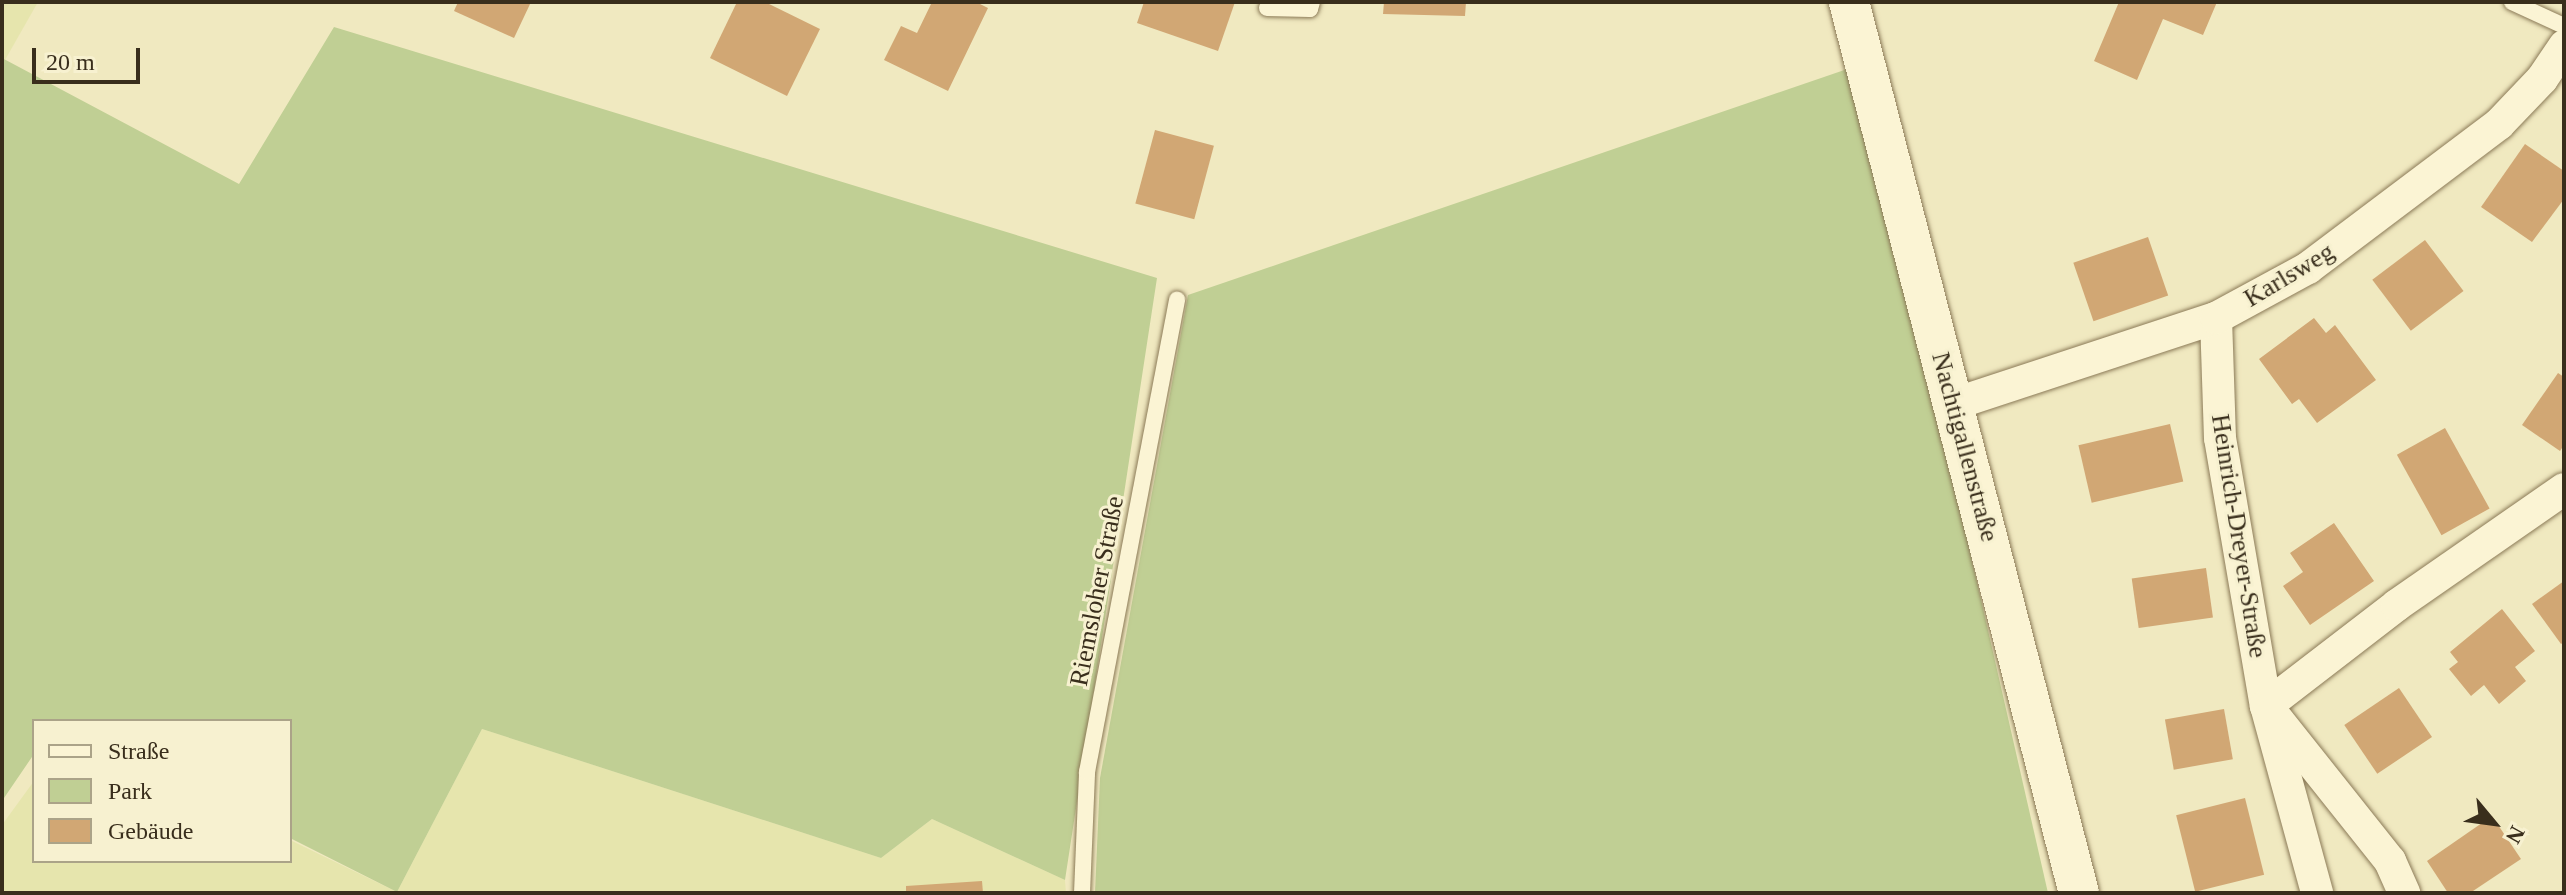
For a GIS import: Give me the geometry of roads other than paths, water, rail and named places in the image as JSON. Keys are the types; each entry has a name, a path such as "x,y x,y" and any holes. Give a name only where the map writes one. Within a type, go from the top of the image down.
{"street":[{"name":"Nachtigallenstraße","path":"1849,2 2079,893"},
{"name":"Karlsweg","path":"1954,404 2216,318 2308,268 2499,124 2542,79 2564,46"},
{"name":"Heinrich-Dreyer-Straße","path":"2216,318 2220,438 2266,706 2317,893"},
{"name":"Heinrich-Dreyer-Straße","path":"2266,706 2397,605 2564,489"},
{"name":"Heinrich-Dreyer-Straße","path":"2266,706 2390,861 2404,893"}],"lane":[{"path":"1267,8 1310,9 1312,2"},
{"path":"2512,2 2564,26"},
{"name":"Riemsloher Straße","path":"1082,893 1087,772 1177,300"}]}
